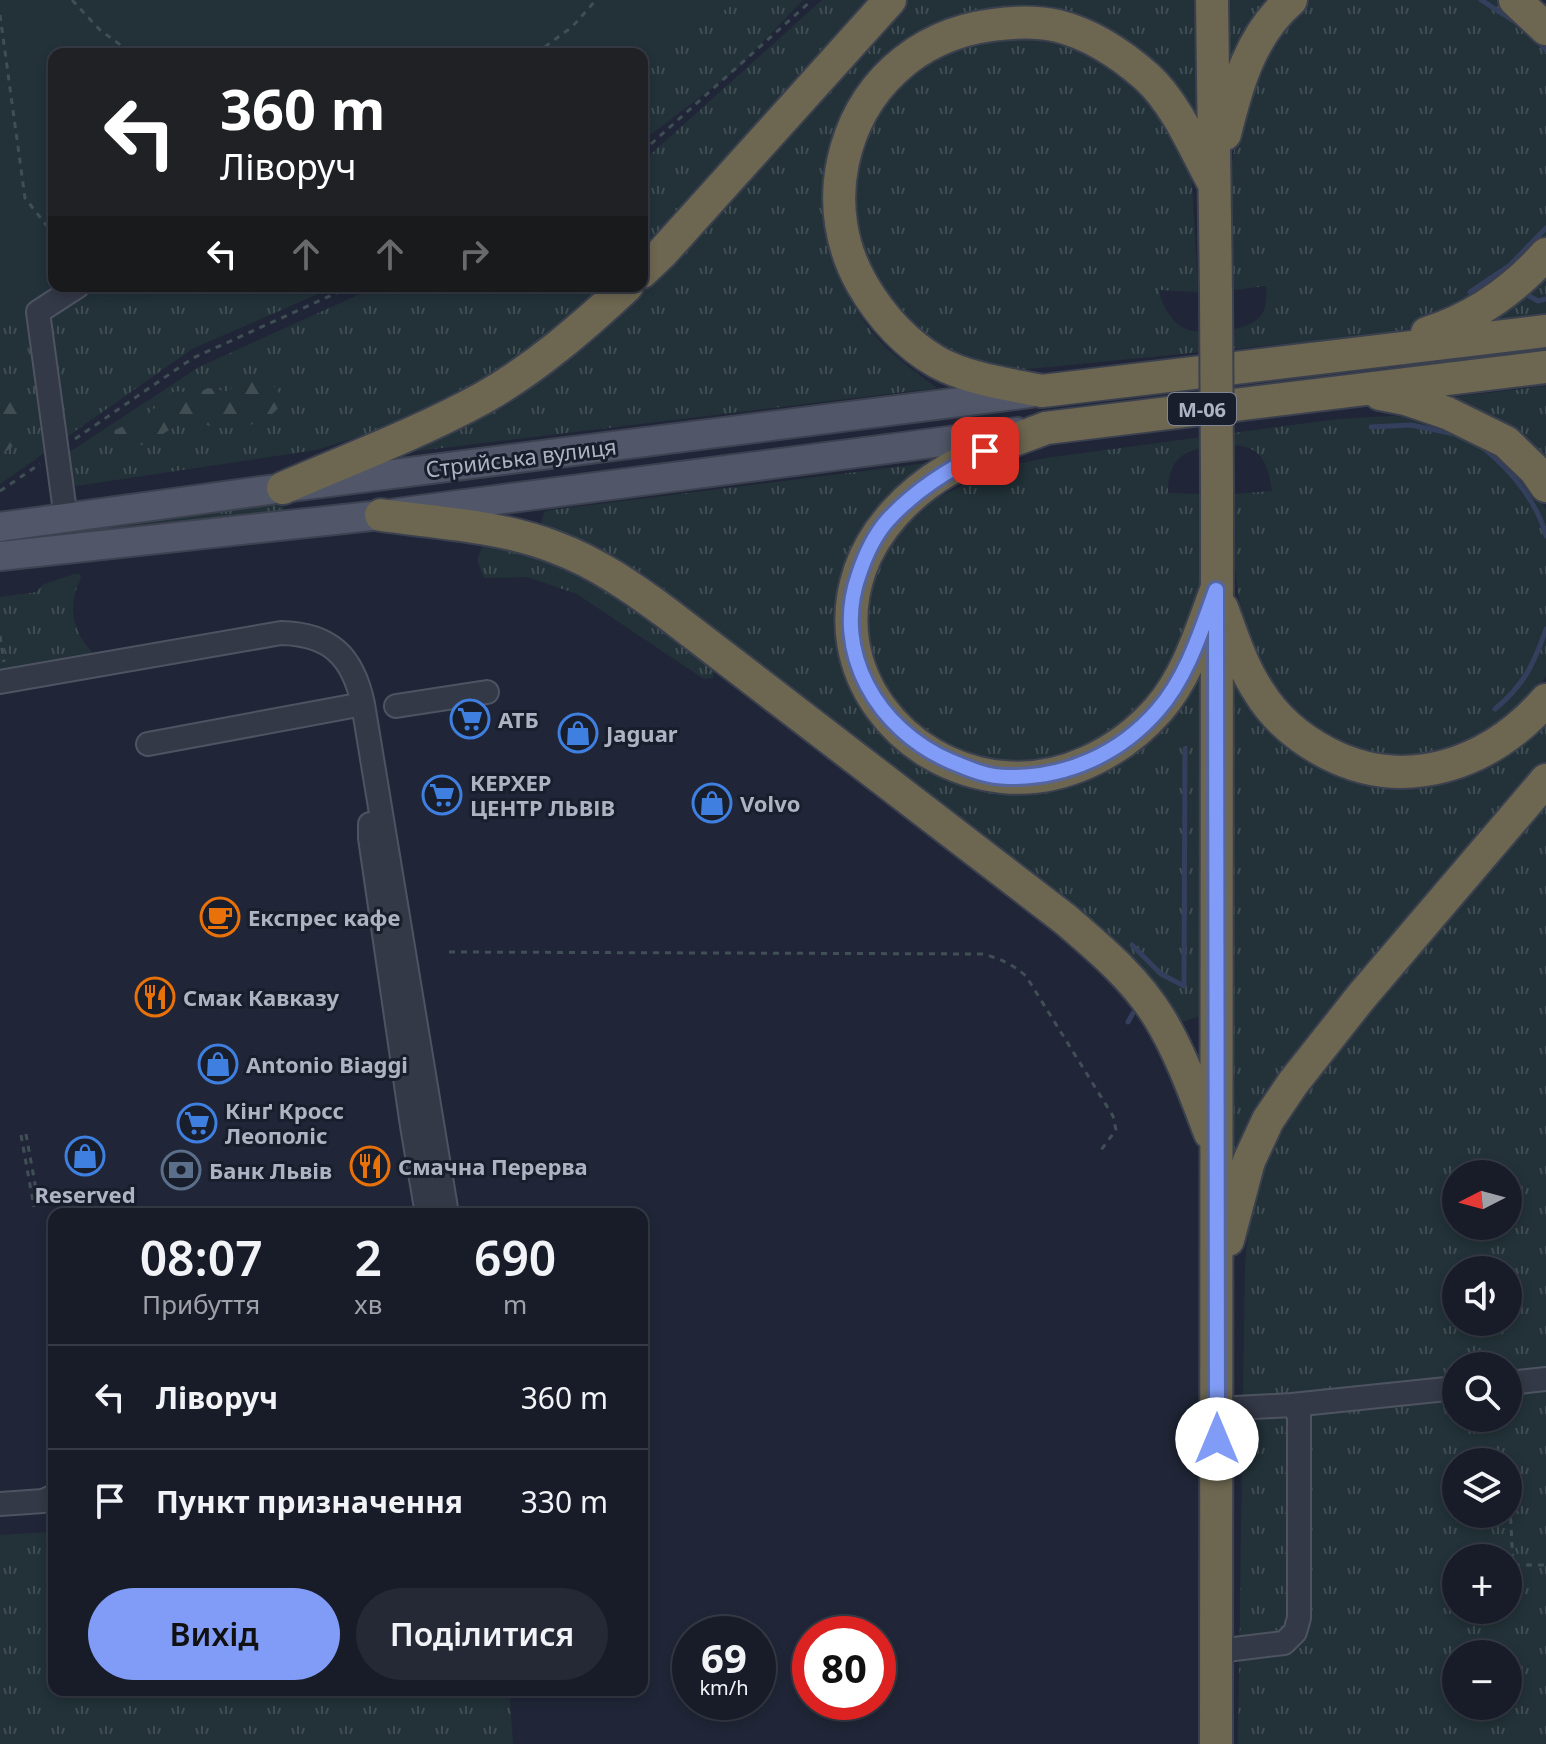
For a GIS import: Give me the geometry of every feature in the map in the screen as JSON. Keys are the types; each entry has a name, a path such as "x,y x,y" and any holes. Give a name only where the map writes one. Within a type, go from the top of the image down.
{"highway":[{"path":"648,266 890,0"},
{"name":"М-06","path":"1212,0 1216,292 1217,485 1216,590 1196,645 1160,708 1132,735 1105,754 1073,768 1034,776 1005,777 976,773 908,738 884,713 858,668 850,614 853,589 865,555 885,523 944,472 985,451 1046,428 1358,389 1546,367"},
{"path":"1214,184 1234,97 1246,61 1263,32 1291,0"},
{"path":"1515,0 1546,29"},
{"path":"1214,184 1174,109 1148,78 1118,54 1085,35 1058,26 1033,22 1005,23 954,32 921,48 893,69 872,93 855,122 839,179 839,213 845,244 862,284 874,305 900,334 938,362 983,378 1042,391 1546,331"},
{"path":"1360,352 1431,332 1463,318 1498,299 1546,254"},
{"path":"283,488 423,428 485,397 547,355 620,292"},
{"path":"1358,389 1406,399 1447,413 1506,442 1535,470 1546,486"},
{"path":"381,515 489,530 556,547 623,581 668,614 1065,919 1108,956 1158,1016 1183,1065 1216,1147"},
{"path":"1216,590 1243,663 1259,694 1278,717 1316,748 1360,768 1382,772 1445,767 1494,746 1522,725 1546,700"},
{"path":"1216,590 1216,1744"},
{"path":"1216,1282 1249,1161 1268,1120 1318,1049 1546,780"}],"main road":[{"name":"Стрийська вулиця","path":"0,527 1042,391"},
{"path":"0,556 381,515 1046,428"}],"lane":[{"path":"66,519 38,312 69,292"},
{"path":"4,682 281,633 300,633 320,639 337,650 351,666 363,704 446,1208"},
{"path":"396,706 487,692"},
{"path":"148,744 363,704"},
{"path":"371,751 370,838 426,1208"},
{"path":"1522,1382 1546,1379"},
{"path":"1217,1409 1292,1405 1442,1389"},
{"path":"1218,1651 1284,1643 1295,1632 1299,1618 1299,1415 1292,1405"},
{"path":"0,1504 48,1499"},
{"path":"0,1512 48,1510"}],"path":[{"path":"72,0 100,30 125,48"},
{"path":"543,48 572,27 596,0"},
{"path":"648,147 812,0"},
{"path":"0,15 25,198 48,227"},
{"path":"0,491 193,358 339,292"},
{"path":"0,636 4,682"},
{"path":"449,952 982,954 997,957 1026,976 1116,1120 1116,1130 1101,1150"},
{"path":"24,1134 32,1161"},
{"path":"24,1134 25,1162"},
{"path":"24,1134 36,1206"},
{"path":"1511,1528 1513,1565 1546,1565"}],"green space":[{"path":"0,0 48,48 48,292 322,292 192,349 0,484"},
{"path":"0,0 744,0 648,48 48,48 48,292 162,292 0,317"},
{"path":"615,0 803,0 736,70 648,136 648,48 566,48"},
{"path":"822,0 867,0 648,244 648,157"},
{"path":"905,0 1198,0 1200,128 1164,79 1133,46 1109,30 1085,22 949,21 911,37 864,77 844,107 831,140 825,175 825,211 831,247 842,281 867,325 884,346 937,388 417,451 533,386 596,337 643,292 648,292 648,287"},
{"path":"1226,0 1278,0 1226,97"},
{"path":"1302,0 1501,0 1546,40 1546,241 1520,269 1433,322 1385,334 1018,370 955,357 907,324 868,272 853,216 856,159 892,85 968,38 1054,39 1106,63 1153,103 1185,153 1192,183 1198,292 1159,290 1170,316 1182,327 1197,331 1235,329 1253,323 1264,310 1266,286 1233,290 1230,178 1241,103 1252,68"},
{"path":"1546,267 1546,320 1453,331"},
{"path":"365,292 601,292 542,346 421,417 316,450 69,487 65,455 199,367"},
{"path":"0,376 22,417 24,438 0,456"},
{"path":"255,378 272,384 284,399 271,415 253,424 220,428 192,417 147,443 126,450 113,431 145,416 172,392 193,395 208,388 226,391"},
{"path":"1546,386 1546,471 1437,399"},
{"path":"1393,416 1429,420 1489,443 1527,480 1546,509 1546,676 1536,692 1489,735 1419,761 1343,753 1270,693 1243,631 1235,569 1234,494 1272,491 1263,460 1253,450 1239,446 1213,446 1192,451 1177,461 1172,469 1168,493 1200,494 1199,589 1190,630 1154,699 1082,755 1014,767 945,749 892,703 866,653 866,587 877,558 921,506 998,468 1046,458 1338,419"},
{"path":"936,462 873,517 848,555 837,600 836,641 850,687 874,724 909,755 1084,779 1123,761 1151,739 1202,668 1199,1016 1179,1023 541,524 544,512 551,510"},
{"path":"280,498 284,510 0,545 0,538"},
{"path":"485,539 556,558 715,660 713,678 704,679 577,594 527,577 484,578 477,560"},
{"path":"80,574 81,578 73,602 74,617 79,633 95,657 0,673 0,597 37,592 42,585"},
{"path":"1230,650 1252,698 1384,780 1546,709 1546,771 1232,1183"},
{"path":"1546,800 1546,1744 1238,1744 1245,1266 1251,1200 1273,1130 1301,1086"},
{"path":"48,1532 48,1696 509,1696 513,1744 0,1744 0,1535"}],"waterway":[{"path":"1481,0 1517,23"},
{"path":"1537,40 1546,50"},
{"path":"1470,292 1510,265 1546,228"},
{"path":"1529,296 1538,301 1546,299"},
{"path":"1371,427 1411,425 1455,434"},
{"path":"1482,447 1503,465 1529,498 1546,536"},
{"path":"1495,709 1527,673 1546,629"},
{"path":"1132,945 1161,974 1184,986 1185,749"},
{"path":"1128,1022 1133,1013"}],"place":[{"name":"АТБ","path":"470,719"},
{"name":"Jaguar","path":"578,733"},
{"name":"КЕРХЕР ЦЕНТР ЛЬВІВ","path":"442,795"},
{"name":"Volvo","path":"712,803"},
{"name":"Експрес кафе","path":"220,917"},
{"name":"Смак Кавказу","path":"155,997"},
{"name":"Antonio Biaggi","path":"218,1064"},
{"name":"Кінґ Кросс Леополіс","path":"197,1123"},
{"name":"Reserved","path":"85,1156"},
{"name":"Смачна Перерва","path":"370,1166"},
{"name":"Банк Львів","path":"181,1170"}],"route":[{"path":"985,451 944,472 885,523 865,555 853,589 850,614 858,668 884,713 908,738 976,773 1005,777 1034,776 1073,768 1105,754 1132,735 1160,708 1196,645 1216,590 1217,1439"}]}
